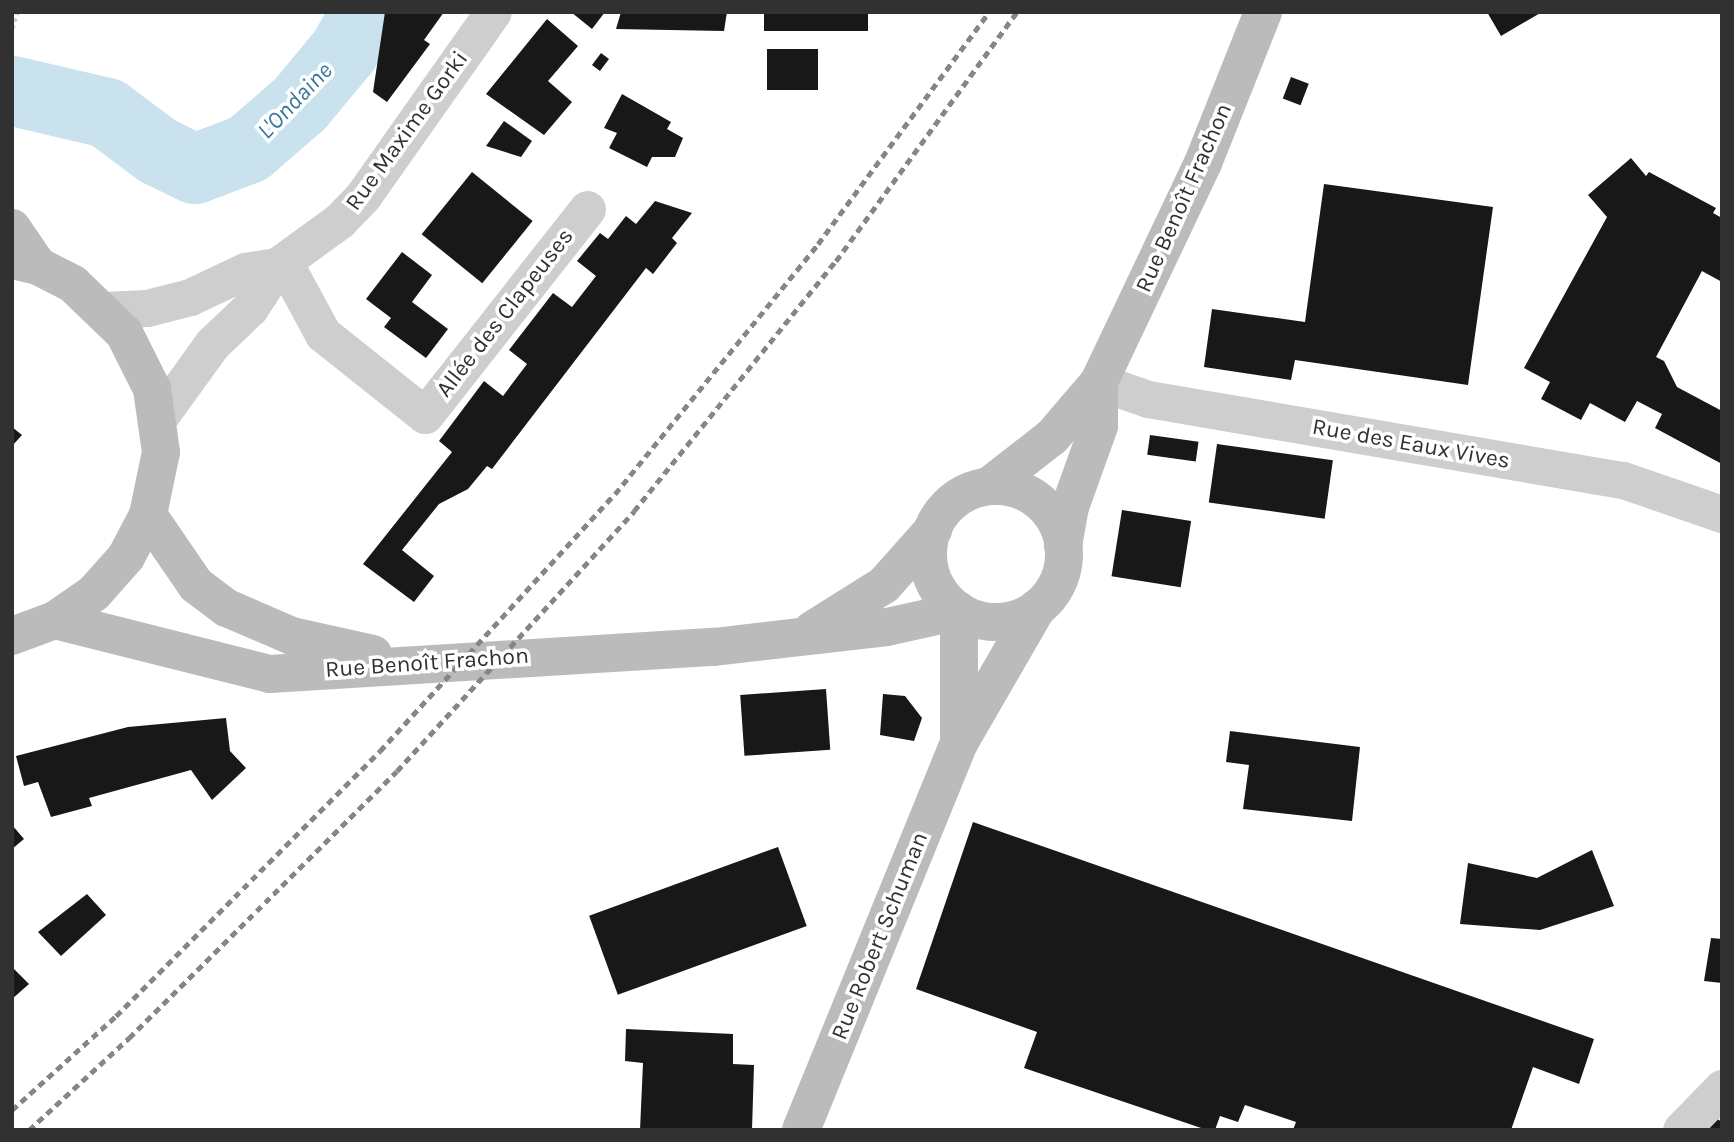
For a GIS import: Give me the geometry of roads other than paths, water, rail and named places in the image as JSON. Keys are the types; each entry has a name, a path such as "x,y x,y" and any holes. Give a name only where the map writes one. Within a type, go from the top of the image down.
{"main road":[{"name":"Rue Benoît Frachon","path":"989,486 1052,437 1099,382 1203,163 1263,12"},
{"path":"12,228 25,263 73,284 104,310 141,360 158,419 161,452 148,515 126,557 94,593 55,620 12,636"},
{"name":"Rue Benoît Frachon","path":"1063,546 1070,507 1099,426 1099,382"},
{"path":"989,486 1019,490 1044,506 1063,546 1058,581 1037,608 1018,618 999,622 959,611 937,589 931,575 928,544 933,530 955,500 989,486"},
{"path":"148,515 196,585 227,608 292,636 412,662"},
{"name":"Rue Benoît Frachon","path":"804,635 884,584 933,530"},
{"name":"Rue Robert Schuman","path":"801,1130 959,743 1037,608"},
{"name":"Rue Benoît Frachon","path":"55,620 270,674 412,662 714,647 887,627 959,611"},
{"name":"Rue Robert Schuman","path":"959,611 959,743"}],"street":[{"name":"Rue Maxime Gorki","path":"158,419 212,344 250,308 281,264 339,221 363,196 493,12"},
{"name":"Allée des Clapeuses","path":"281,264 323,334 425,415 587,209"},
{"name":"Rue Maxime Gorki","path":"104,310 147,308 190,297 245,271 281,264"},
{"name":"Rue des Eaux Vives","path":"1099,382 1148,399 1623,480 1722,514"},
{"path":"1681,1130 1722,1088"}],"waterway":[{"name":"L'Ondaine","path":"13,91 107,113 158,151 195,169 248,149 300,104 344,51 366,12"}],"railway":[{"path":"12,1110 116,1016 380,751 615,494 818,244 989,12"},
{"path":"29,1130 129,1038 397,771 634,511 836,261 1017,12"}]}
